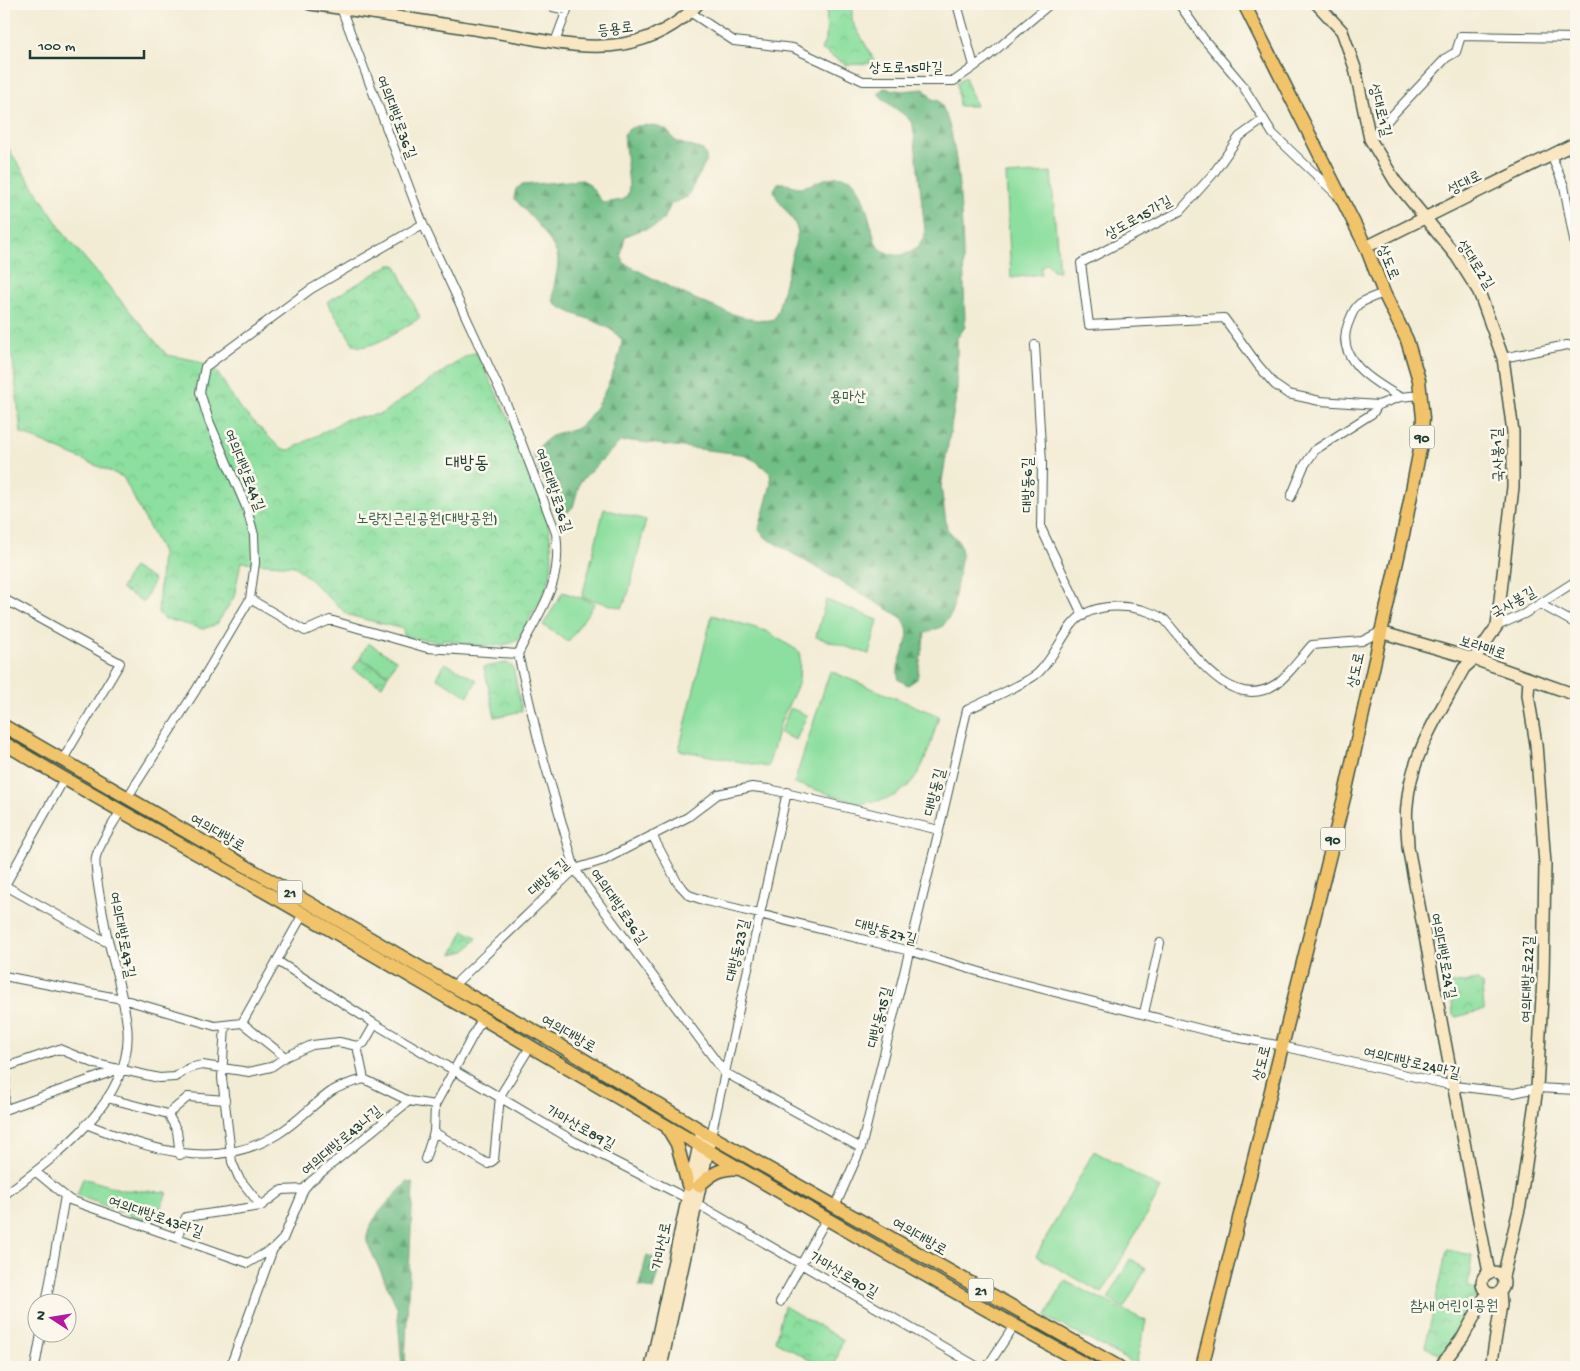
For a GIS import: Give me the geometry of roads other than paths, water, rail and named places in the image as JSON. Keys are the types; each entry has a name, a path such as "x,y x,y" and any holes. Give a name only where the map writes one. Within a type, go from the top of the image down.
{"main road":[{"name":"상도로","path":"1202,1367 1345,794 1421,444 1421,395 1406,340 1384,293 1366,247 1244,4"},
{"name":"여의대방로","path":"4,726 453,986 556,1043 706,1133 1119,1367"},
{"name":"여의대방로","path":"4,743 64,779 304,914 666,1127 703,1146 1014,1326 1090,1367"},
{"path":"447,999 453,986"},
{"path":"482,1019 489,1006"},
{"path":"666,1127 677,1144 694,1186 719,1170 727,1168 746,1171"}],"street":[{"name":"등용로","path":"310,4 555,42 606,46 634,42 664,30 694,8"},
{"path":"957,4 974,66"},
{"name":"상도로15마길","path":"694,8 734,41 793,48 863,81 954,81 1050,4"},
{"path":"1179,4 1203,38 1242,82 1273,134 1341,200"},
{"name":"성대로1길","path":"1317,4 1342,31 1355,68 1370,139 1395,181 1424,220"},
{"path":"553,7 568,7 555,42"},
{"name":"여의대방로36길","path":"341,8 423,224 509,410 556,534 559,552 557,575 553,587 518,654 539,743 575,869 601,907 724,1072"},
{"path":"1370,139 1446,58 1456,52 1461,36 1576,38"},
{"name":"상도로15가길","path":"1264,119 1239,137 1213,174 1180,211 1081,264 1089,325 1224,318 1258,365 1275,384 1288,394 1300,397 1378,405"},
{"name":"성대로","path":"1366,247 1424,220 1576,143"},
{"path":"1552,155 1564,186 1576,251"},
{"name":"성대로2길","path":"1424,220 1457,256 1479,292 1503,358"},
{"name":"여의대방로44길","path":"121,810 250,599 256,562 254,535 247,509 209,421 200,392 205,368 311,289 423,224"},
{"path":"1384,293 1360,303 1354,310 1344,338 1350,359 1377,384 1400,397"},
{"name":"대방동6길","path":"1035,345 1042,463 1041,528 1083,616"},
{"path":"1503,358 1567,345 1576,347"},
{"name":"국사봉1길","path":"1497,626 1513,487 1512,432 1503,358"},
{"path":"1292,497 1304,466 1314,450 1373,414 1378,405 1400,397 1421,395"},
{"name":"국사봉길","path":"1474,659 1497,626 1506,624 1576,581"},
{"path":"4,599 120,663 62,761"},
{"path":"250,599 305,631 330,620 427,648 518,654"},
{"path":"1540,604 1576,624"},
{"name":"대방동길","path":"453,986 575,869 604,860 688,817 718,794 752,787 787,792 939,830 967,710 1038,674 1072,624 1083,616 1107,607 1133,607 1156,614 1165,620 1216,678 1232,689 1251,692 1276,684 1312,645 1362,641 1380,632"},
{"name":"보라매로","path":"1380,632 1474,659 1576,695"},
{"name":"여의대방로24길","path":"1474,659 1464,668 1423,741 1413,770 1406,806 1408,847 1489,1273"},
{"name":"여의대방로22길","path":"1503,1277 1521,1197 1538,1088 1544,978 1545,864 1536,744 1528,695 1529,679"},
{"path":"64,779 4,886 108,943"},
{"name":"대방동23길","path":"706,1133 714,1115 787,792"},
{"name":"여의대방로47길","path":"4,1195 36,1172 68,1144 86,1124 107,1098 122,1070 128,1051 127,1025 108,943 95,858 121,810"},
{"name":"대방동15길","path":"835,1207 861,1148 939,830"},
{"name":"대방동27길","path":"652,835 677,882 689,895 910,951 1000,978 1144,1013 1220,1034 1282,1046"},
{"path":"242,1023 304,914"},
{"path":"1144,1013 1160,943"},
{"name":"가마산로89길","path":"278,962 375,1024 582,1145 691,1201"},
{"path":"4,976 122,999 215,1026 242,1023 285,1057"},
{"path":"425,1159 434,1132 436,1105 482,1019"},
{"path":"122,1070 110,1071 4,1110 5,1063 59,1049 96,1064 159,1078 175,1076 189,1068 202,1065 249,1072 272,1067 285,1057 312,1045 339,1042 357,1046 364,1042 375,1024"},
{"path":"225,1025 222,1068 232,1162 239,1178 261,1206"},
{"path":"357,1046 364,1079"},
{"name":"여의대방로24마길","path":"1282,1046 1454,1086 1514,1093 1538,1088 1576,1090"},
{"path":"434,1132 488,1164 494,1160 500,1096 530,1047"},
{"path":"724,1072 861,1148"},
{"path":"86,1124 138,1144 180,1155 216,1155 255,1146 272,1137 334,1090 364,1079 409,1101 436,1105"},
{"path":"168,1114 188,1097 225,1100"},
{"path":"107,1098 168,1114"},
{"name":"여의대방로43나길","path":"230,1367 273,1249 283,1240 304,1189 409,1101"},
{"path":"168,1114 176,1131 180,1155"},
{"name":"가마산로","path":"661,1367 691,1201 706,1133"},
{"name":"여의대방로43라길","path":"36,1172 65,1196 248,1263 273,1249"},
{"path":"177,1237 186,1217 261,1206 282,1190 304,1189"},
{"path":"48,1294 65,1196"},
{"name":"가마산로","path":"651,1367 691,1201"},
{"name":"가마산로90길","path":"691,1201 978,1367"},
{"path":"780,1302 828,1218"},
{"path":"1491,1367 1501,1305 1500,1292 1504,1284 1503,1277 1498,1273 1489,1273 1482,1281 1482,1287 1487,1293 1492,1295 1500,1292"},
{"path":"1440,1367 1463,1337 1487,1293"},
{"path":"987,1367 1014,1326"},
{"path":"35,1367 39,1344"}],"district":[{"name":"대방동","path":"467,462"}],"park label":[{"name":"용마산","path":"848,396"},
{"name":"노량진근린공원(대방공원)","path":"427,518"},
{"name":"참새 어린이공원","path":"1454,1305"}]}
